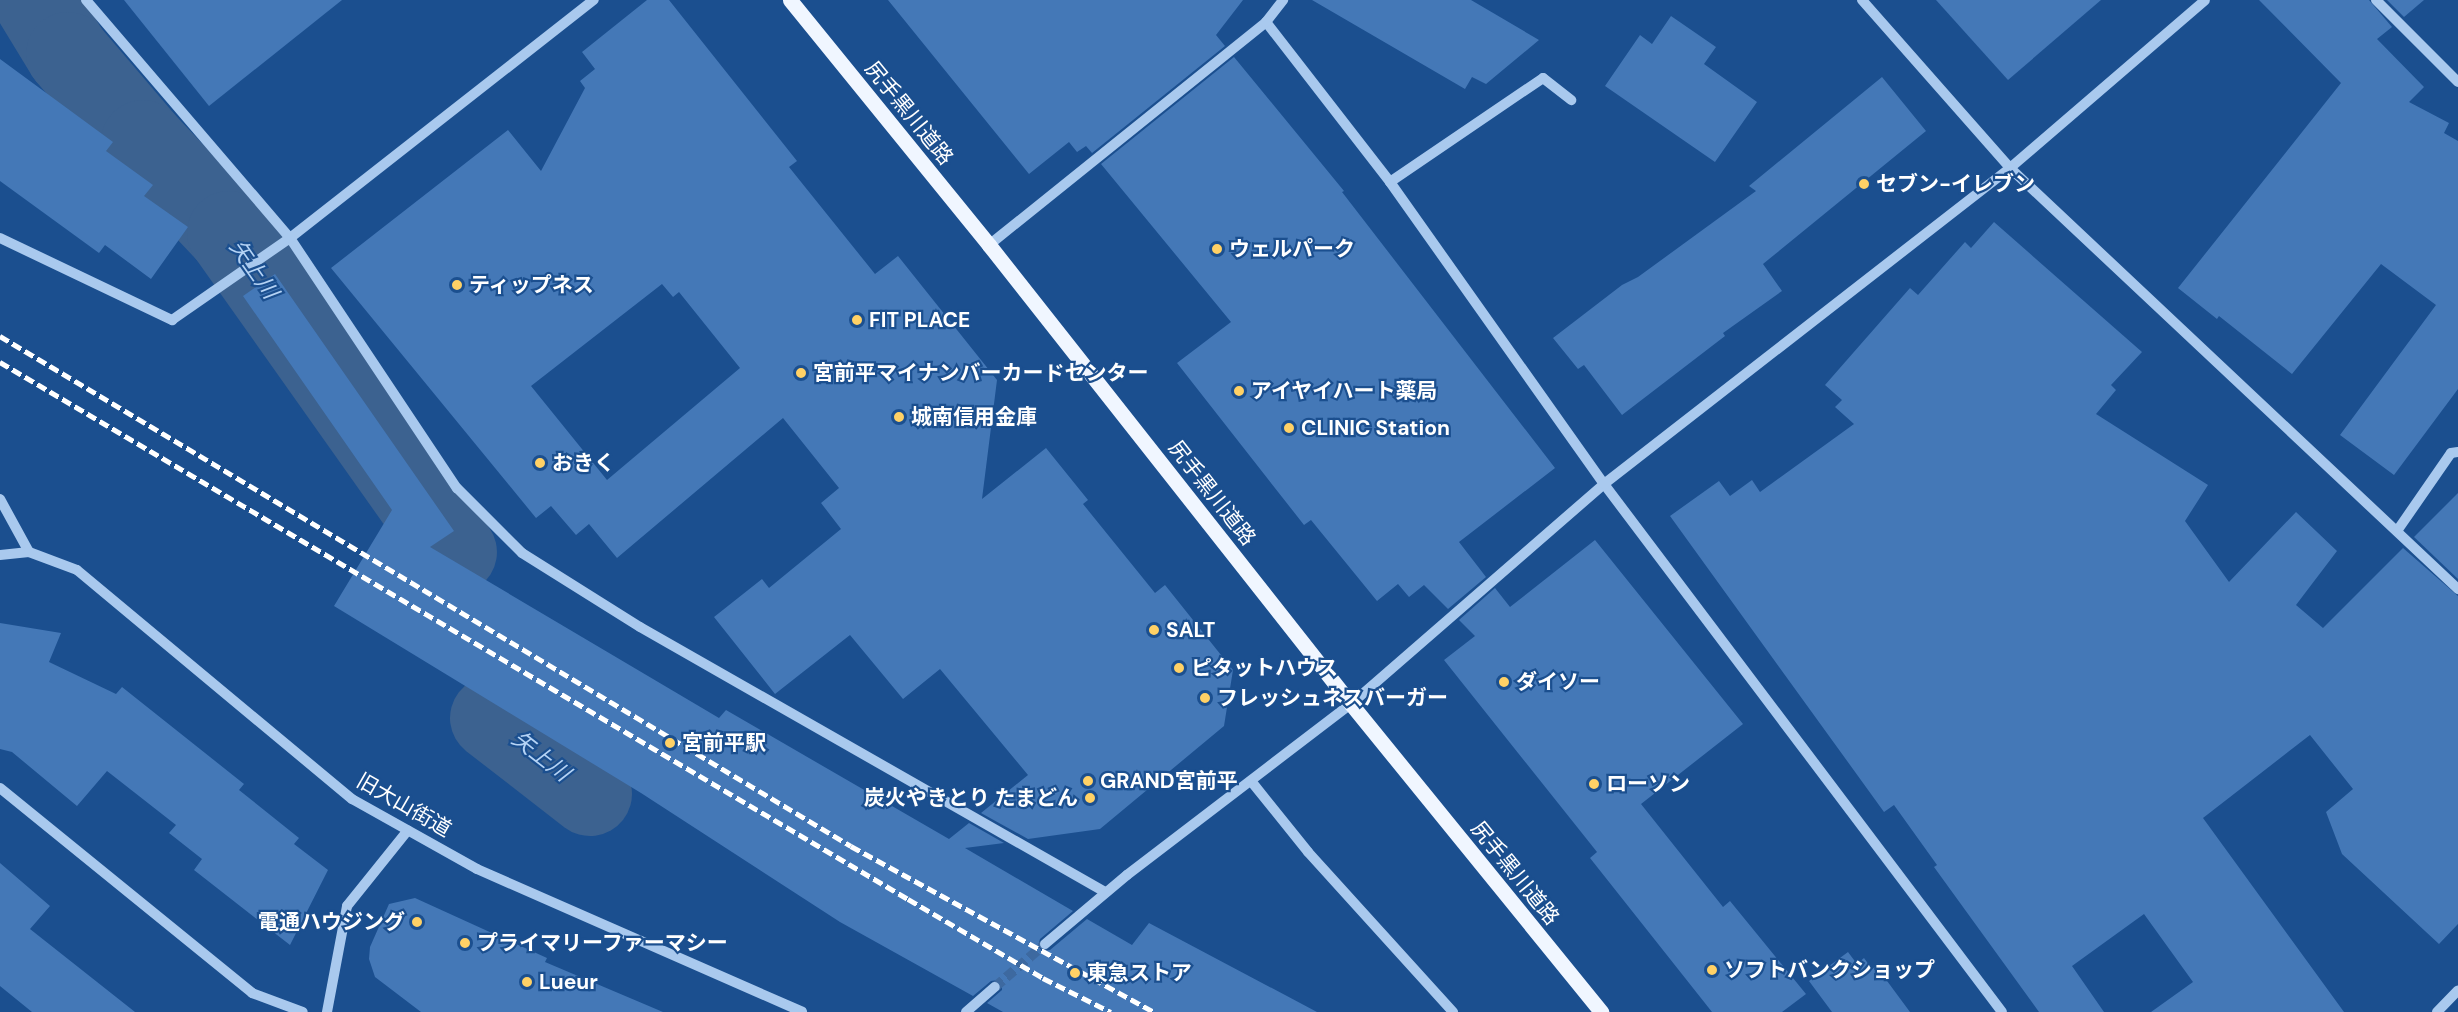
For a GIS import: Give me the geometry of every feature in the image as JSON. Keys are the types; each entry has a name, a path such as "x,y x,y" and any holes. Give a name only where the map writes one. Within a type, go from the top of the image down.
{"main road":[{"name":"尻手黒川道路","path":"790,0 989,245 1351,704 1601,1012"}],"street":[{"path":"86,0 291,238 457,488 522,553 640,627 1106,892"},
{"path":"0,238 172,320 291,238 594,0"},
{"path":"989,245 1266,22 1283,0"},
{"path":"1862,0 2010,168 2458,589"},
{"path":"1045,944 1106,892 1351,704 1604,484 2010,168 2205,0"},
{"path":"2376,0 2458,82"},
{"path":"1266,22 1390,182 1604,484 2002,1012"},
{"path":"1390,182 1543,78 1571,100"},
{"path":"2397,531 2451,453 2458,452"},
{"path":"0,499 29,552"},
{"name":"旧大山街道","path":"0,555 29,552 76,570 352,799 477,869 802,1012"},
{"path":"1251,781 1305,849 1453,1012"},
{"path":"0,788 252,993 303,1012"},
{"path":"327,1012 347,906 408,830"},
{"path":"966,1012 995,987"},
{"path":"2437,1012 2458,990"}],"building":[{"path":"124,0 342,0 209,106"},
{"path":"647,0 669,0 797,161 789,167 875,274 898,256 997,380 982,499 1046,448 1088,500 1083,504 1155,593 1165,585 1233,670 1224,726 1100,829 1028,839 981,813 1028,775 940,669 903,699 850,635 775,694 714,617 762,579 769,588 841,529 821,503 839,488 783,418 617,558 589,524 576,535 551,506 536,518 331,268 508,130 541,171 585,88 580,81 595,69 582,52","holes":["662,284 673,297 679,292 740,368 607,480 531,386"]},
{"path":"888,0 1243,0 1216,35 1225,46 1092,153 1086,146 1077,152 1069,142 1029,174"},
{"path":"1312,0 1471,0 1539,40 1486,84 1472,77 1465,89"},
{"path":"1936,0 2101,0 2008,80"},
{"path":"2259,0 2369,0 2392,27 2377,39 2424,87 2409,102 2449,123 2444,133 2458,141 2458,389 2394,475 2340,435 2436,305 2381,264 2292,374 2219,316 2217,319 2178,288 2341,83"},
{"path":"2387,0 2424,0 2404,17"},
{"path":"1671,16 1716,47 1704,64 1757,102 1715,162 1605,86 1640,35 1652,44"},
{"path":"1234,57 1344,191 1342,192 1555,468 1459,542 1486,577 1448,609 1424,585 1409,597 1398,584 1377,601 1311,520 1304,525 1177,363 1231,322 1101,164"},
{"path":"0,59 113,142 106,151 153,185 144,196 188,227 151,279 105,245 99,253 0,181"},
{"path":"1882,77 1926,131 1763,264 1782,291 1723,333 1725,336 1622,415 1584,365 1578,369 1553,338 1622,285 1638,277 1756,191 1749,186"},
{"path":"1994,222 2142,352 2111,385 2116,390 2096,414 2208,485 2185,521 2229,582 2296,512 2337,551 2296,605 2323,628 2403,548 2458,596 2458,924 2439,944 2342,854 2326,812 2353,789 2310,735 2203,818 2344,1012 2151,1012 2193,982 2144,914 2072,966 2104,1012 2039,1012 1934,867 1937,865 1894,805 1884,812 1670,516 1719,481 1730,496 1752,480 1760,492 1854,424 1835,407 1842,400 1825,385 1910,288 1918,295 1965,242 1971,248"},
{"name":"宮前平駅","path":"275,274 454,531 430,547 719,718 726,710 949,839 969,823 1004,843 965,848 1073,911 1040,939 1038,946 1042,951 1050,950 1087,919 1132,945 1149,923 1317,1012 1003,1012 987,1003 1002,990 1002,985 998,980 991,981 973,996 840,922 641,793 334,606 392,510 243,296"},
{"path":"2458,493 2458,579 2414,537"},
{"path":"1595,540 1743,724 1641,804 1723,907 1730,901 1806,994 1782,1012 1712,1012 1590,858 1597,852 1444,660 1475,636 1459,620 1495,588 1510,607"},
{"path":"0,623 61,633 49,662 116,694 122,687 244,784 239,790 299,838 294,844 328,870 290,945 194,870 202,859 169,833 176,825 107,771 77,806 12,752 0,749"},
{"path":"0,863 50,906 30,929 135,1012 32,1012 0,986"},
{"path":"415,898 547,958 545,962 663,1012 421,1012 375,977 369,959 370,947 389,904"},
{"path":"1848,952 1857,964 1864,958 1872,969 1876,966 1910,1012 1832,1012 1809,981"}],"waterway":[{"name":"矢上川","path":"35,0 68,54 143,142 229,233 455,552"},
{"name":"矢上川","path":"492,718 590,794"}],"tunnel":[{"path":"995,987 1045,944"}],"railway":[{"path":"0,336 851,846 1154,1012"},
{"path":"0,362 1043,978 1111,1012"}],"place":[{"name":"セブン-イレブン","path":"1864,184"},
{"name":"ウェルパーク","path":"1217,249"},
{"name":"ティップネス","path":"457,285"},
{"name":"FIT PLACE","path":"857,320"},
{"name":"宮前平マイナンバーカードセンター","path":"801,373"},
{"name":"アイヤイハート薬局","path":"1239,391"},
{"name":"城南信用金庫","path":"899,417"},
{"name":"CLINIC Station","path":"1289,428"},
{"name":"おきく","path":"540,463"},
{"name":"SALT","path":"1154,630"},
{"name":"ピタットハウス","path":"1179,668"},
{"name":"ダイソー","path":"1504,682"},
{"name":"フレッシュネスバーガー","path":"1205,698"},
{"name":"宮前平駅","path":"670,743"},
{"name":"GRAND宮前平","path":"1088,781"},
{"name":"ローソン","path":"1594,784"},
{"name":"炭火やきとり たまどん","path":"1090,798"},
{"name":"電通ハウジング","path":"417,922"},
{"name":"プライマリーファーマシー","path":"465,943"},
{"name":"ソフトバンクショップ","path":"1712,970"},
{"name":"東急ストア","path":"1075,973"},
{"name":"Lueur","path":"527,982"}]}
